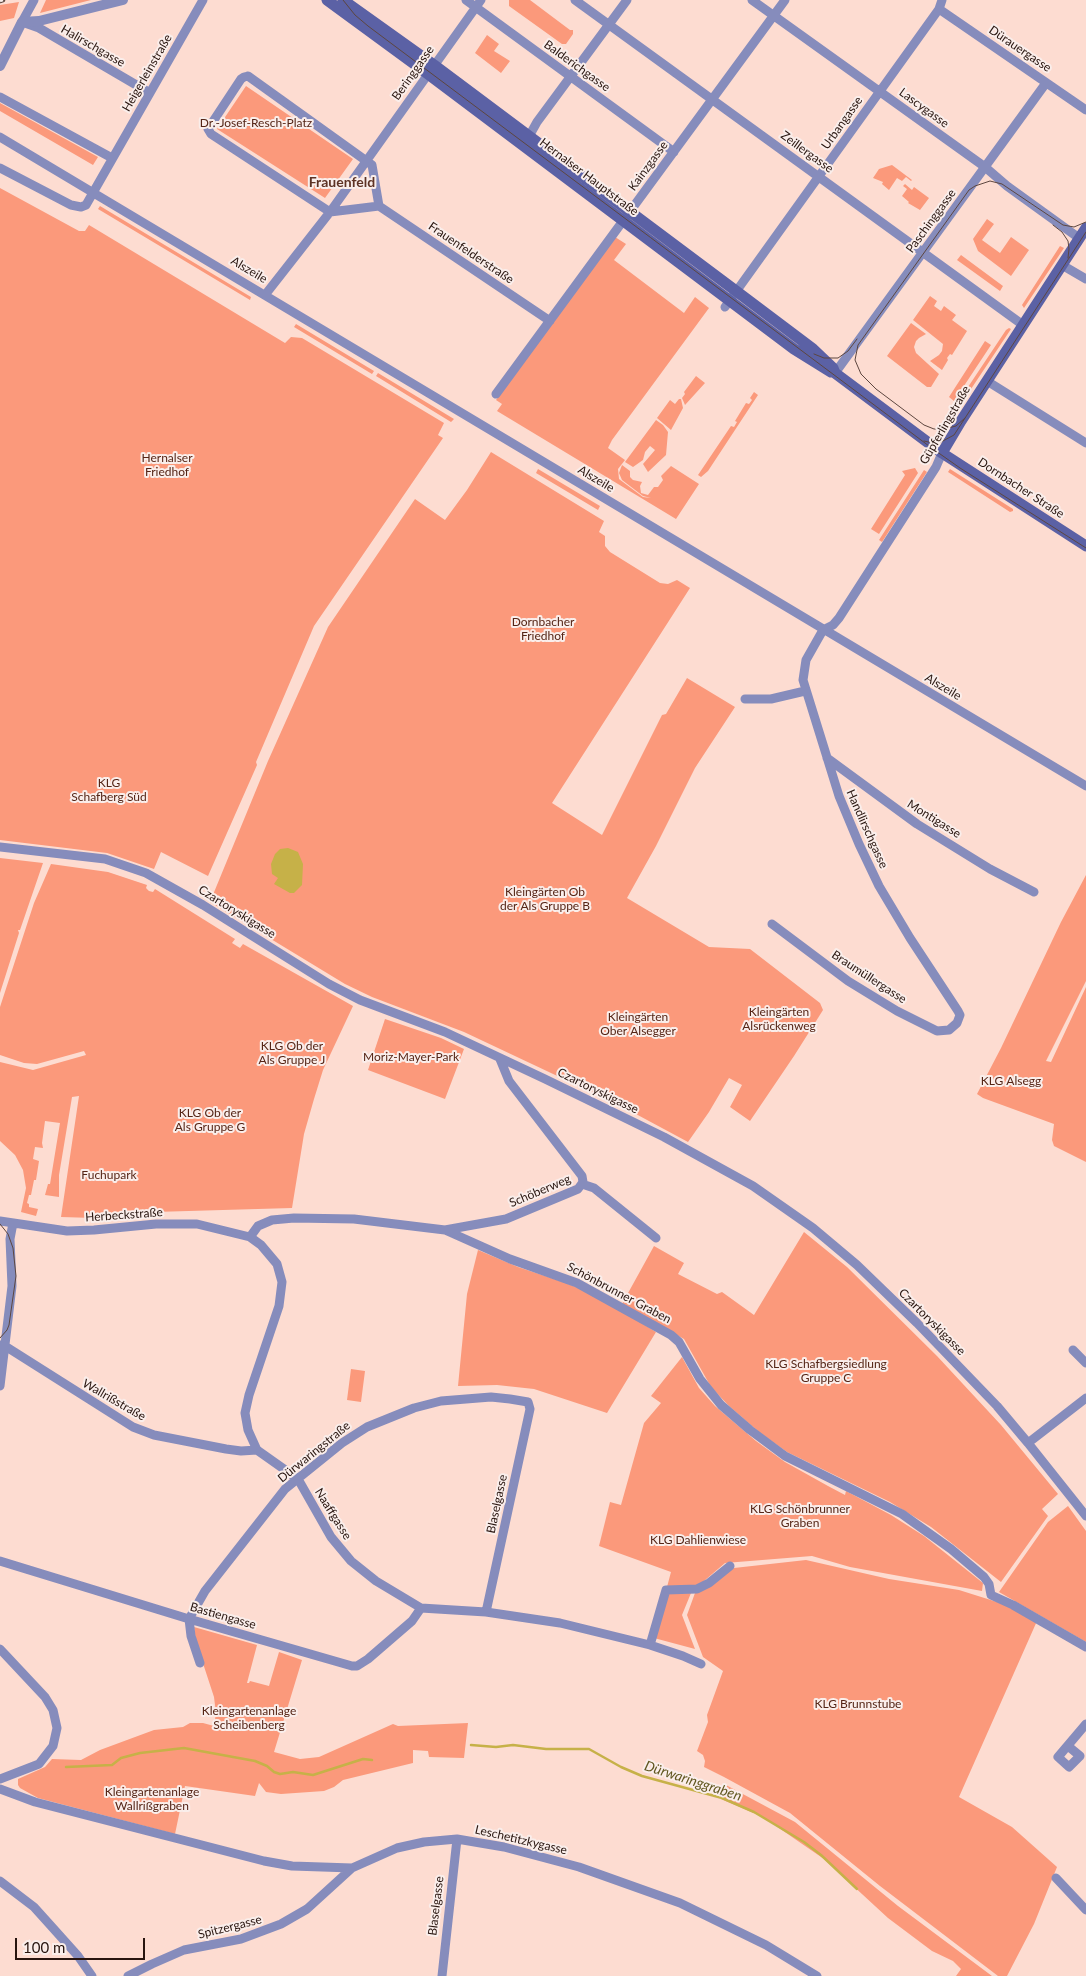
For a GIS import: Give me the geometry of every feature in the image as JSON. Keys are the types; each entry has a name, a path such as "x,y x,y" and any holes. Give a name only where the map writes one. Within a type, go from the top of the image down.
{"main road":[{"name":"Hernalser Hauptstraße","path":"335,1 434,65 528,136 624,220 794,349 828,371 835,373 942,453"},
{"name":"Güpferlingstraße","path":"942,453 953,432 1086,228"},
{"name":"Dornbacher Straße","path":"942,453 1086,546"}],"street":[{"path":"0,66 34,0"},
{"path":"22,22 39,21 123,0"},
{"name":"Heigerleinstraße","path":"94,192 203,0"},
{"name":"Balderichgasse","path":"466,0 478,4 570,77 674,152"},
{"name":"Zeillergasse","path":"575,0 1023,325"},
{"path":"528,136 627,0"},
{"name":"Lascygasse","path":"752,0 1080,238"},
{"name":"Kainzgasse","path":"496,394 785,0"},
{"name":"Beringgasse","path":"366,160 478,4"},
{"name":"Dürauergasse","path":"941,4 1046,83 1086,110"},
{"name":"Urbangasse","path":"730,299 880,92 941,4"},
{"name":"Halirschgasse","path":"22,22 39,28 150,93"},
{"path":"246,76 251,78 366,160 373,168 379,206 330,212 209,132 210,126 241,79 246,76"},
{"name":"Paschinggasse","path":"835,373 1046,83"},
{"path":"0,97 112,158"},
{"name":"Alszeile","path":"0,137 1086,786"},
{"path":"265,295 330,212 366,160"},
{"path":"0,168 77,207 82,207 86,204 94,192"},
{"name":"Frauenfelderstraße","path":"379,206 550,320"},
{"path":"1062,265 1086,279"},
{"path":"987,380 1086,443"},
{"name":"Güpferlingstraße","path":"823,630 833,625 839,618 933,472 942,453"},
{"name":"Handlirschgasse","path":"823,630 810,650 804,665 803,680 838,796 871,869 910,938 958,1011 960,1015 957,1023"},
{"path":"745,698 771,698 805,691"},
{"name":"Montigasse","path":"826,758 917,824 1034,892"},
{"name":"Czartoryskigasse","path":"0,847 105,858 146,873 196,901 329,984 368,1004 445,1032 545,1079 680,1146 753,1186 791,1212 857,1265 917,1323 997,1406 1086,1516"},
{"name":"Braumüllergasse","path":"772,924 848,981 897,1011 937,1031 949,1030 957,1023"},
{"name":"Schöberweg","path":"445,1230 506,1219 578,1190 582,1184 582,1176 509,1081 500,1059"},
{"path":"582,1184 594,1188 656,1238"},
{"name":"Schönbrunner Graben","path":"250,1237 258,1226 272,1220 294,1218 354,1219 445,1230 510,1259 577,1283 671,1335 680,1342 700,1380 719,1402 750,1430 785,1456 902,1514 951,1549 984,1577 989,1584 991,1595 1013,1605 1086,1647"},
{"name":"Herbeckstraße","path":"0,1221 67,1231 156,1224 197,1224 250,1237"},
{"path":"0,1386 2,1346 12,1286 10,1235 13,1223"},
{"path":"250,1237 261,1245 278,1264 282,1282 279,1306 249,1395 245,1413 248,1430 257,1450"},
{"name":"Wallrißstraße","path":"2,1346 133,1427 154,1435 208,1446 241,1451 257,1450"},
{"path":"1073,1350 1086,1363"},
{"name":"Dürwaringstraße","path":"189,1619 205,1591 286,1490 342,1443 367,1427 414,1408 441,1401 466,1398 510,1398 528,1402"},
{"path":"1028,1442 1086,1398"},
{"name":"Blaselgasse","path":"486,1612 529,1418 530,1408 528,1402"},
{"name":"Naaffgasse","path":"257,1450 298,1479 331,1537 351,1561 376,1581 421,1608 486,1612 560,1623 650,1645 700,1664"},
{"name":"Bastiengasse","path":"0,1561 189,1619 352,1666 362,1663 375,1654 412,1621 421,1608"},
{"path":"650,1645 666,1590 697,1589 709,1583 730,1566"},
{"path":"189,1619 190,1636 200,1663"},
{"path":"0,1649 45,1697 53,1710 57,1728 53,1746 39,1764 0,1779"},
{"path":"1068,1746 1086,1724"},
{"name":"Leschetitzkygasse","path":"0,1789 35,1802 264,1861 302,1867 352,1868 397,1848 424,1842 458,1839 504,1847 579,1867 680,1903 766,1945 817,1976"},
{"name":"Blaselgasse","path":"442,1976 458,1839"},
{"name":"Spitzergasse","path":"128,1976 184,1950 241,1939 281,1924 306,1909 352,1868"},
{"path":"1056,1878 1086,1910"},
{"path":"0,1881 46,1920 78,1956 92,1976"}],"green space":[{"path":"46,0 91,0 40,13"},
{"path":"509,0 530,0 570,30 573,30 573,34 566,44 562,44 509,6"},
{"path":"19,2 14,18 0,21 0,5"},
{"path":"487,35 499,44 494,51 510,61 501,73 475,53"},
{"name":"Dr.-Josef-Resch-Platz","path":"246,86 353,159 325,198 217,129"},
{"path":"0,103 98,157 93,165 0,111"},
{"path":"892,165 912,180 906,177 902,181 897,178 889,190 882,184 883,182 873,178 879,169"},
{"path":"905,184 912,190 914,187 929,198 920,210 908,203 902,196 907,189 903,186"},
{"name":"Hernalser Friedhof","path":"0,188 79,231 85,231 89,225 285,343 291,337 302,338 444,423 438,435 443,438 314,626 256,762 257,765 208,876 161,852 154,869 107,853 0,840"},
{"path":"100,206 251,297 250,300 98,209"},
{"path":"987,219 994,224 982,240 1000,253 1011,237 1029,250 1011,276 978,251 973,239"},
{"path":"615,237 626,244 614,260 684,313 695,297 709,308 608,448 625,460 618,469 619,479 643,497 651,498 643,496 622,480 619,473 622,465 630,471 630,477 633,480 642,482 640,486 641,493 648,495 654,487 658,487 663,480 661,476 671,466 699,484 676,519 497,411 502,404 496,400"},
{"path":"1060,246 1064,248 1024,308 1022,305"},
{"path":"961,255 1003,286 1000,291 957,260"},
{"path":"930,296 937,301 934,306 941,311 944,306 956,315 952,320 967,331 952,355 950,354 947,358 948,360 942,370 930,361 939,355 943,344 913,320"},
{"path":"911,323 926,334 916,341 914,347 916,353 939,374 931,387 927,387 887,356"},
{"path":"296,324 374,371 372,374 294,327"},
{"path":"1009,328 1011,329 971,389 968,387"},
{"path":"985,341 991,345 954,401 949,397"},
{"path":"378,373 454,419 451,422 376,376"},
{"path":"696,376 705,383 685,405 682,398 685,394 684,392"},
{"path":"754,392 758,395 708,471 701,477 698,475 731,426 734,427 737,422 735,421 746,403 749,404 752,400 750,398"},
{"path":"681,399 683,408 671,430 657,418 670,400 675,404"},
{"path":"656,420 668,432 666,455 648,472 643,464 655,450 650,446 645,452 643,460 633,467 625,462"},
{"path":"491,452 604,521 599,532 605,536 605,546 610,552 660,583 668,584 677,580 690,588 552,803 602,835 662,715 666,714 687,678 735,707 695,768 656,846 627,898 709,947 750,949 820,1003 823,1010 750,1121 730,1107 742,1085 729,1078 688,1142 621,1106 464,1032 372,997 345,984 210,902 268,761 328,627 415,499 445,520"},
{"path":"915,468 918,473 879,534 871,529 905,475 902,471"},
{"path":"538,469 600,506 598,510 536,473"},
{"path":"950,469 1013,509 1013,511 1010,512 948,472"},
{"path":"924,470 927,472 882,542 879,540"},
{"path":"0,858 43,863 20,930 18,930 19,933 0,993"},
{"path":"51,864 108,872 147,885 146,888 149,891 153,892 155,889 235,939 232,943 240,948 243,944 353,1006 323,1070 314,1099 304,1134 292,1208 154,1212 94,1218 61,1217 79,1096 72,1097 59,1175 59,1197 45,1195 48,1184 50,1184 60,1123 45,1121 43,1148 35,1147 33,1159 39,1161 36,1180 34,1180 27,1203 29,1207 38,1209 36,1216 21,1212 26,1188 23,1170 15,1155 0,1141 0,1062 33,1070 86,1055 84,1051 37,1064 24,1063 0,1055 0,1007 34,903"},
{"name":"KLG Alsegg","path":"1086,875 1086,981 1046,1061 1051,1062 1086,987 1086,1162 1054,1146 1052,1140 1054,1124 983,1098 977,1094"},
{"name":"Moriz-Mayer-Park","path":"385,1019 441,1038 464,1049 445,1099 368,1070"},
{"name":"KLG Schafbergsiedlung Gruppe C","path":"804,1232 847,1267 937,1356 1001,1425 1058,1494 1042,1509 1048,1516 1001,1582 931,1527 890,1502 787,1452 759,1432 729,1406 711,1387 684,1339 622,1304 654,1246 684,1263 678,1274 717,1294 722,1292 754,1315"},
{"path":"478,1250 518,1267 596,1295 656,1332 607,1413 534,1389 497,1385 458,1386 467,1294"},
{"path":"682,1357 699,1388 715,1406 756,1441 785,1462 845,1495 846,1491 891,1515 924,1536 983,1583 982,1591 850,1567 812,1556 725,1563 697,1587 667,1587 671,1572 599,1546 610,1502 621,1505 644,1423 661,1403 651,1396"},
{"path":"351,1369 365,1371 361,1402 347,1400"},
{"path":"1068,1506 1086,1531 1086,1642 999,1592 1048,1522"},
{"name":"KLG Brunnstube","path":"806,1560 889,1579 959,1590 1013,1607 1037,1621 959,1797 1012,1827 1057,1867 1034,1924 1007,1976 998,1976 880,1886 790,1813 704,1767 703,1755 697,1751 708,1722 707,1715 723,1671 703,1657 687,1615 695,1593 734,1568"},
{"path":"691,1593 682,1615 695,1649 654,1638 667,1594"},
{"name":"Kleingartenanlage Scheibenberg","path":"194,1627 257,1645 247,1683 250,1681 269,1686 279,1652 302,1660 274,1752 300,1759 319,1757 393,1724 398,1726 468,1723 464,1758 429,1757 428,1751 413,1750 413,1763 343,1780 334,1787 324,1791 281,1794 266,1792 259,1783 255,1796 185,1786 175,1834 38,1798 20,1788 18,1779 45,1767 52,1759 81,1760 100,1750 154,1730 183,1727 190,1723 203,1723 214,1726 216,1713 214,1697 196,1642"},
{"path":"726,1785 795,1822 898,1906 992,1976 956,1976 961,1969 953,1961 932,1951 888,1918 824,1859 763,1817 721,1799"}],"shaded area":[{"path":"288,848 298,852 303,864 302,885 294,893 290,893 274,884 278,878 272,874 271,864 275,854 280,849"}],"waterway":[{"name":"Dürwaringgraben","path":"471,1745 589,1749 621,1767 642,1776 722,1798 754,1812 804,1842 821,1855 857,1889"},
{"name":"Dürwaringgraben","path":"66,1767 112,1765 121,1758 140,1753 184,1748 255,1761 280,1774 293,1772 313,1775 363,1759 372,1760"}],"tram line":[{"path":"343,0 355,15 368,26 933,449 1086,548"},
{"path":"965,418 956,426 944,429 934,429 924,425 876,389 861,374 855,360 858,345 969,190 975,186 990,181 1002,184 1063,225 1074,227 1086,222"},
{"path":"1053,225 1062,232 1068,241 1068,258"},
{"path":"924,441 941,442 954,435 1086,232"},
{"path":"814,354 824,358 838,358 848,351 857,339"},
{"path":"0,1224 8,1234 13,1248 16,1276 9,1325 0,1338"}],"district":[{"name":"Frauenfeld","path":"342,182"}],"park label":[{"name":"Dornbacher Friedhof","path":"543,629"},
{"name":"KLG Schafberg Süd","path":"109,790"},
{"name":"Kleingärten Ob der Als Gruppe B","path":"545,899"},
{"name":"Kleingärten Alsrückenweg","path":"779,1019"},
{"name":"Kleingärten Ober Alsegger","path":"638,1024"},
{"name":"KLG Ob der Als Gruppe J","path":"292,1053"},
{"name":"KLG Ob der Als Gruppe G","path":"210,1120"},
{"name":"Fuchupark","path":"109,1175"},
{"name":"KLG Schönbrunner Graben","path":"800,1516"},
{"name":"KLG Dahlienwiese","path":"698,1540"},
{"name":"Kleingartenanlage Wallrißgraben","path":"152,1799"}]}
